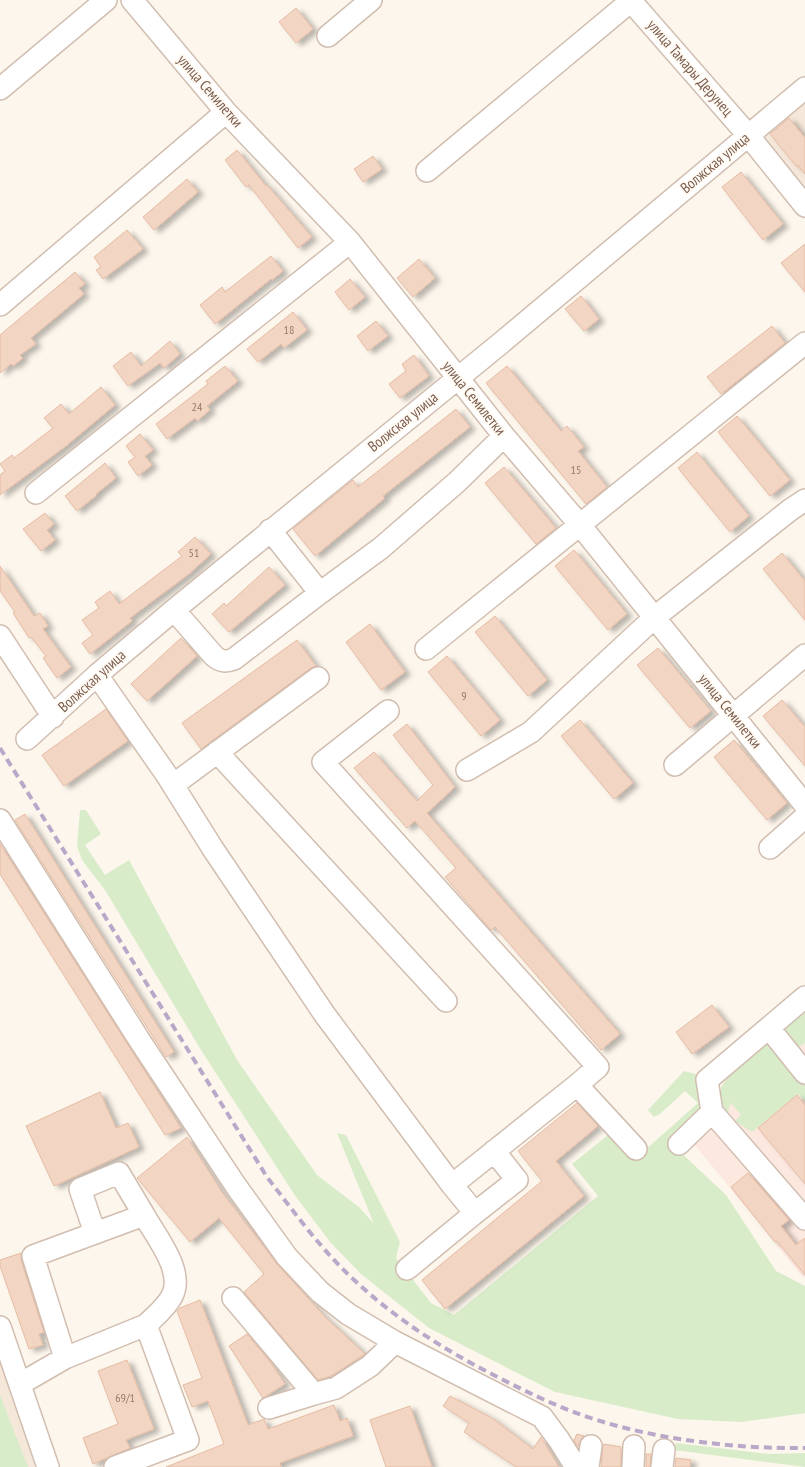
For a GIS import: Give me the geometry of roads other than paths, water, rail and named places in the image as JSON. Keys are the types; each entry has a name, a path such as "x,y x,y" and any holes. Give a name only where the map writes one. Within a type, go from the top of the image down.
{"street":[{"path":"0,89 106,0"},
{"name":"улица Семилетки","path":"132,0 226,112 350,242 504,436 580,525 805,805"},
{"path":"328,36 371,0"},
{"path":"426,171 631,0"},
{"name":"улица Тамары Дерунец","path":"631,0 748,135 805,206"},
{"name":"Волжская улица","path":"27,739 97,675 174,610 458,378 805,88"},
{"path":"0,305 226,112"},
{"path":"36,493 350,242"},
{"path":"426,649 805,343"},
{"path":"174,610 214,656 222,661 234,659 381,548 457,482 504,436"},
{"path":"466,770 531,732 655,617 805,500"},
{"path":"270,530 320,594"},
{"path":"0,636 53,717"},
{"path":"675,765 805,655"},
{"path":"97,675 173,784 213,849 325,1015 475,1213"},
{"path":"173,784 318,678"},
{"path":"388,711 323,762 598,1068 452,1185"},
{"path":"217,752 446,1000"},
{"path":"770,848 805,817"},
{"path":"0,820 140,1041 236,1186 287,1256 334,1305 394,1342 542,1417 576,1467"},
{"path":"805,997 707,1080 712,1112 805,1219"},
{"path":"768,1028 805,1073"},
{"path":"577,1085 636,1148"},
{"path":"679,1144 712,1112"},
{"path":"407,1269 517,1180 494,1151"},
{"path":"20,1384 65,1358 146,1325 165,1307 172,1296 176,1286 173,1265 120,1172 80,1189 95,1233"},
{"path":"65,1358 33,1256 144,1215"},
{"path":"232,1298 314,1394"},
{"path":"115,1467 188,1440 146,1325"},
{"path":"0,1326 4,1349 20,1384 48,1467"},
{"path":"268,1408 336,1388 370,1366 394,1342"},
{"path":"588,1467 591,1446"}],"railway":[{"path":"0,748 267,1177 318,1242 367,1292 414,1328 447,1349 515,1386 571,1411 627,1428 686,1440 716,1444 805,1448"}]}
